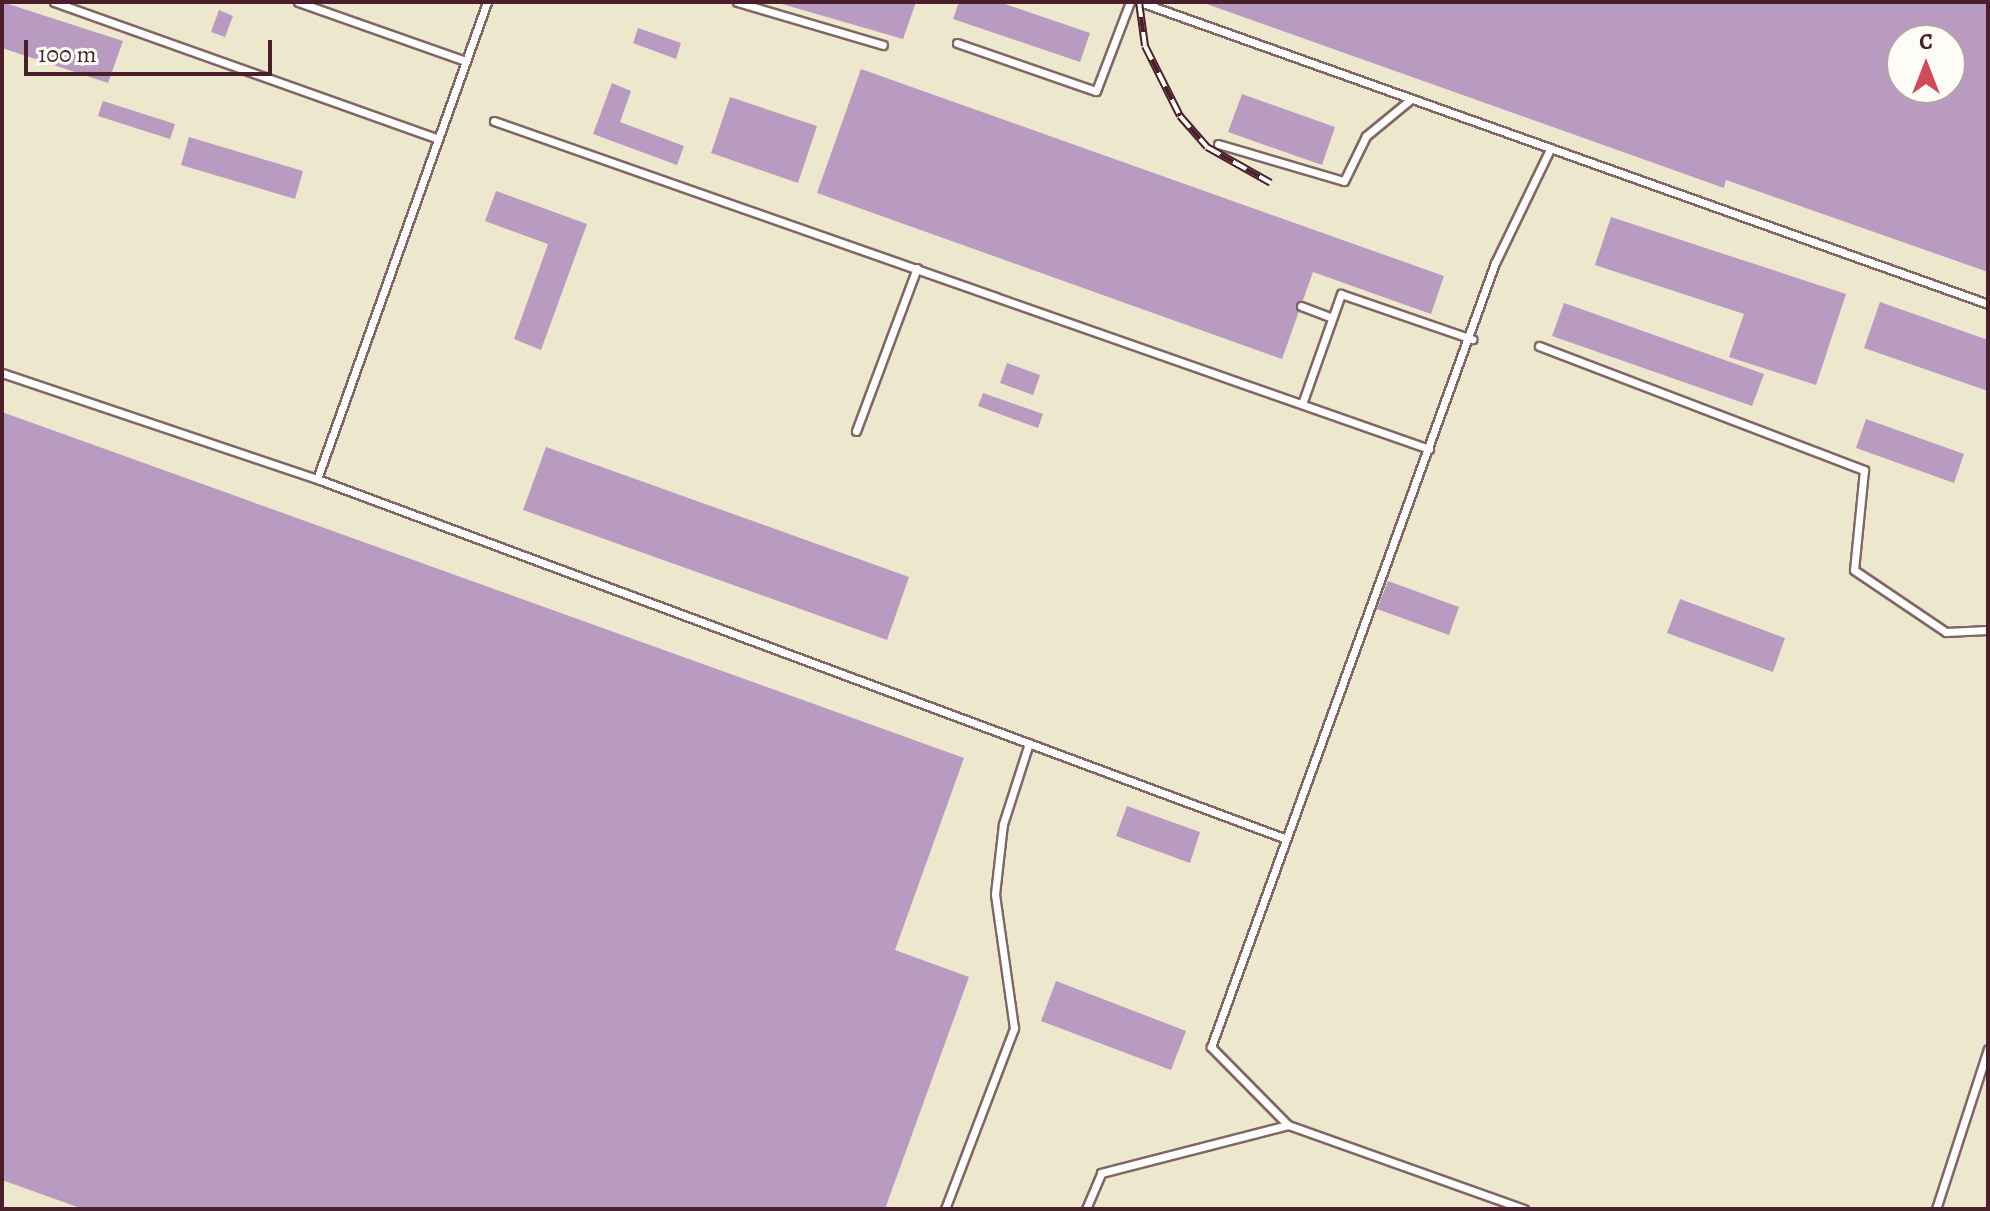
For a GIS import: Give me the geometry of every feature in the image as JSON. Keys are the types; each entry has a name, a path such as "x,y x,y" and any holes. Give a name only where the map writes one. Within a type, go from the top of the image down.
{"lane":[{"path":"54,2 438,139"},
{"path":"298,2 466,61"},
{"path":"317,479 487,2"},
{"path":"737,2 883,45"},
{"path":"957,43 1096,91 1130,2"},
{"path":"1140,2 1988,304"},
{"path":"1218,144 1344,181 1366,136 1411,99"},
{"path":"494,121 1429,449"},
{"path":"1524,1209 1288,1125 1211,1047 1226,1021 1284,838 1472,339 1495,263 1550,149"},
{"path":"856,431 917,268"},
{"path":"1302,404 1341,294 1472,339"},
{"path":"1301,306 1332,318"},
{"path":"1539,346 1864,470 1854,570 1946,632 1988,630"},
{"path":"2,373 317,479 1284,838"},
{"path":"945,1209 1014,1028 995,894 1003,824 1029,743"},
{"path":"1936,1209 1988,1049"},
{"path":"1086,1209 1101,1173 1288,1125"}],"building":[{"path":"2,2 123,41 108,83 2,48"},
{"path":"775,2 916,2 903,39"},
{"path":"959,2 999,2 1090,33 1080,62 953,19"},
{"path":"1201,2 1988,2 1988,272 1726,180 1724,188"},
{"path":"219,10 233,16 225,37 211,32"},
{"path":"638,28 681,43 676,59 633,43"},
{"path":"861,69 1444,276 1431,314 1313,272 1282,359 817,193"},
{"path":"612,83 631,91 620,122 684,146 677,165 593,134"},
{"path":"1242,94 1335,127 1322,165 1228,132"},
{"path":"730,97 817,126 798,183 711,153"},
{"path":"103,101 175,124 170,139 98,116"},
{"path":"189,137 303,171 295,199 181,165"},
{"path":"496,191 587,224 541,350 514,339 548,244 485,221"},
{"path":"1611,217 1846,294 1816,385 1729,357 1744,314 1595,265"},
{"path":"1880,302 1988,340 1988,391 1864,348"},
{"path":"1564,303 1764,374 1752,406 1552,336"},
{"path":"1007,363 1040,375 1033,395 1000,383"},
{"path":"983,393 1043,414 1038,428 978,406"},
{"path":"2,412 964,758 895,950 969,977 885,1209 83,1209 2,1180"},
{"path":"1866,419 1964,454 1954,483 1856,448"},
{"path":"546,447 909,577 887,640 523,510"},
{"path":"1388,581 1459,607 1449,635 1377,609"},
{"path":"1680,599 1785,638 1773,672 1667,633"},
{"path":"1127,806 1200,832 1190,863 1116,836"},
{"path":"1056,981 1186,1031 1171,1070 1041,1021"}],"railway":[{"path":"1139,2 1145,46 1180,116 1207,147 1271,183"}]}
